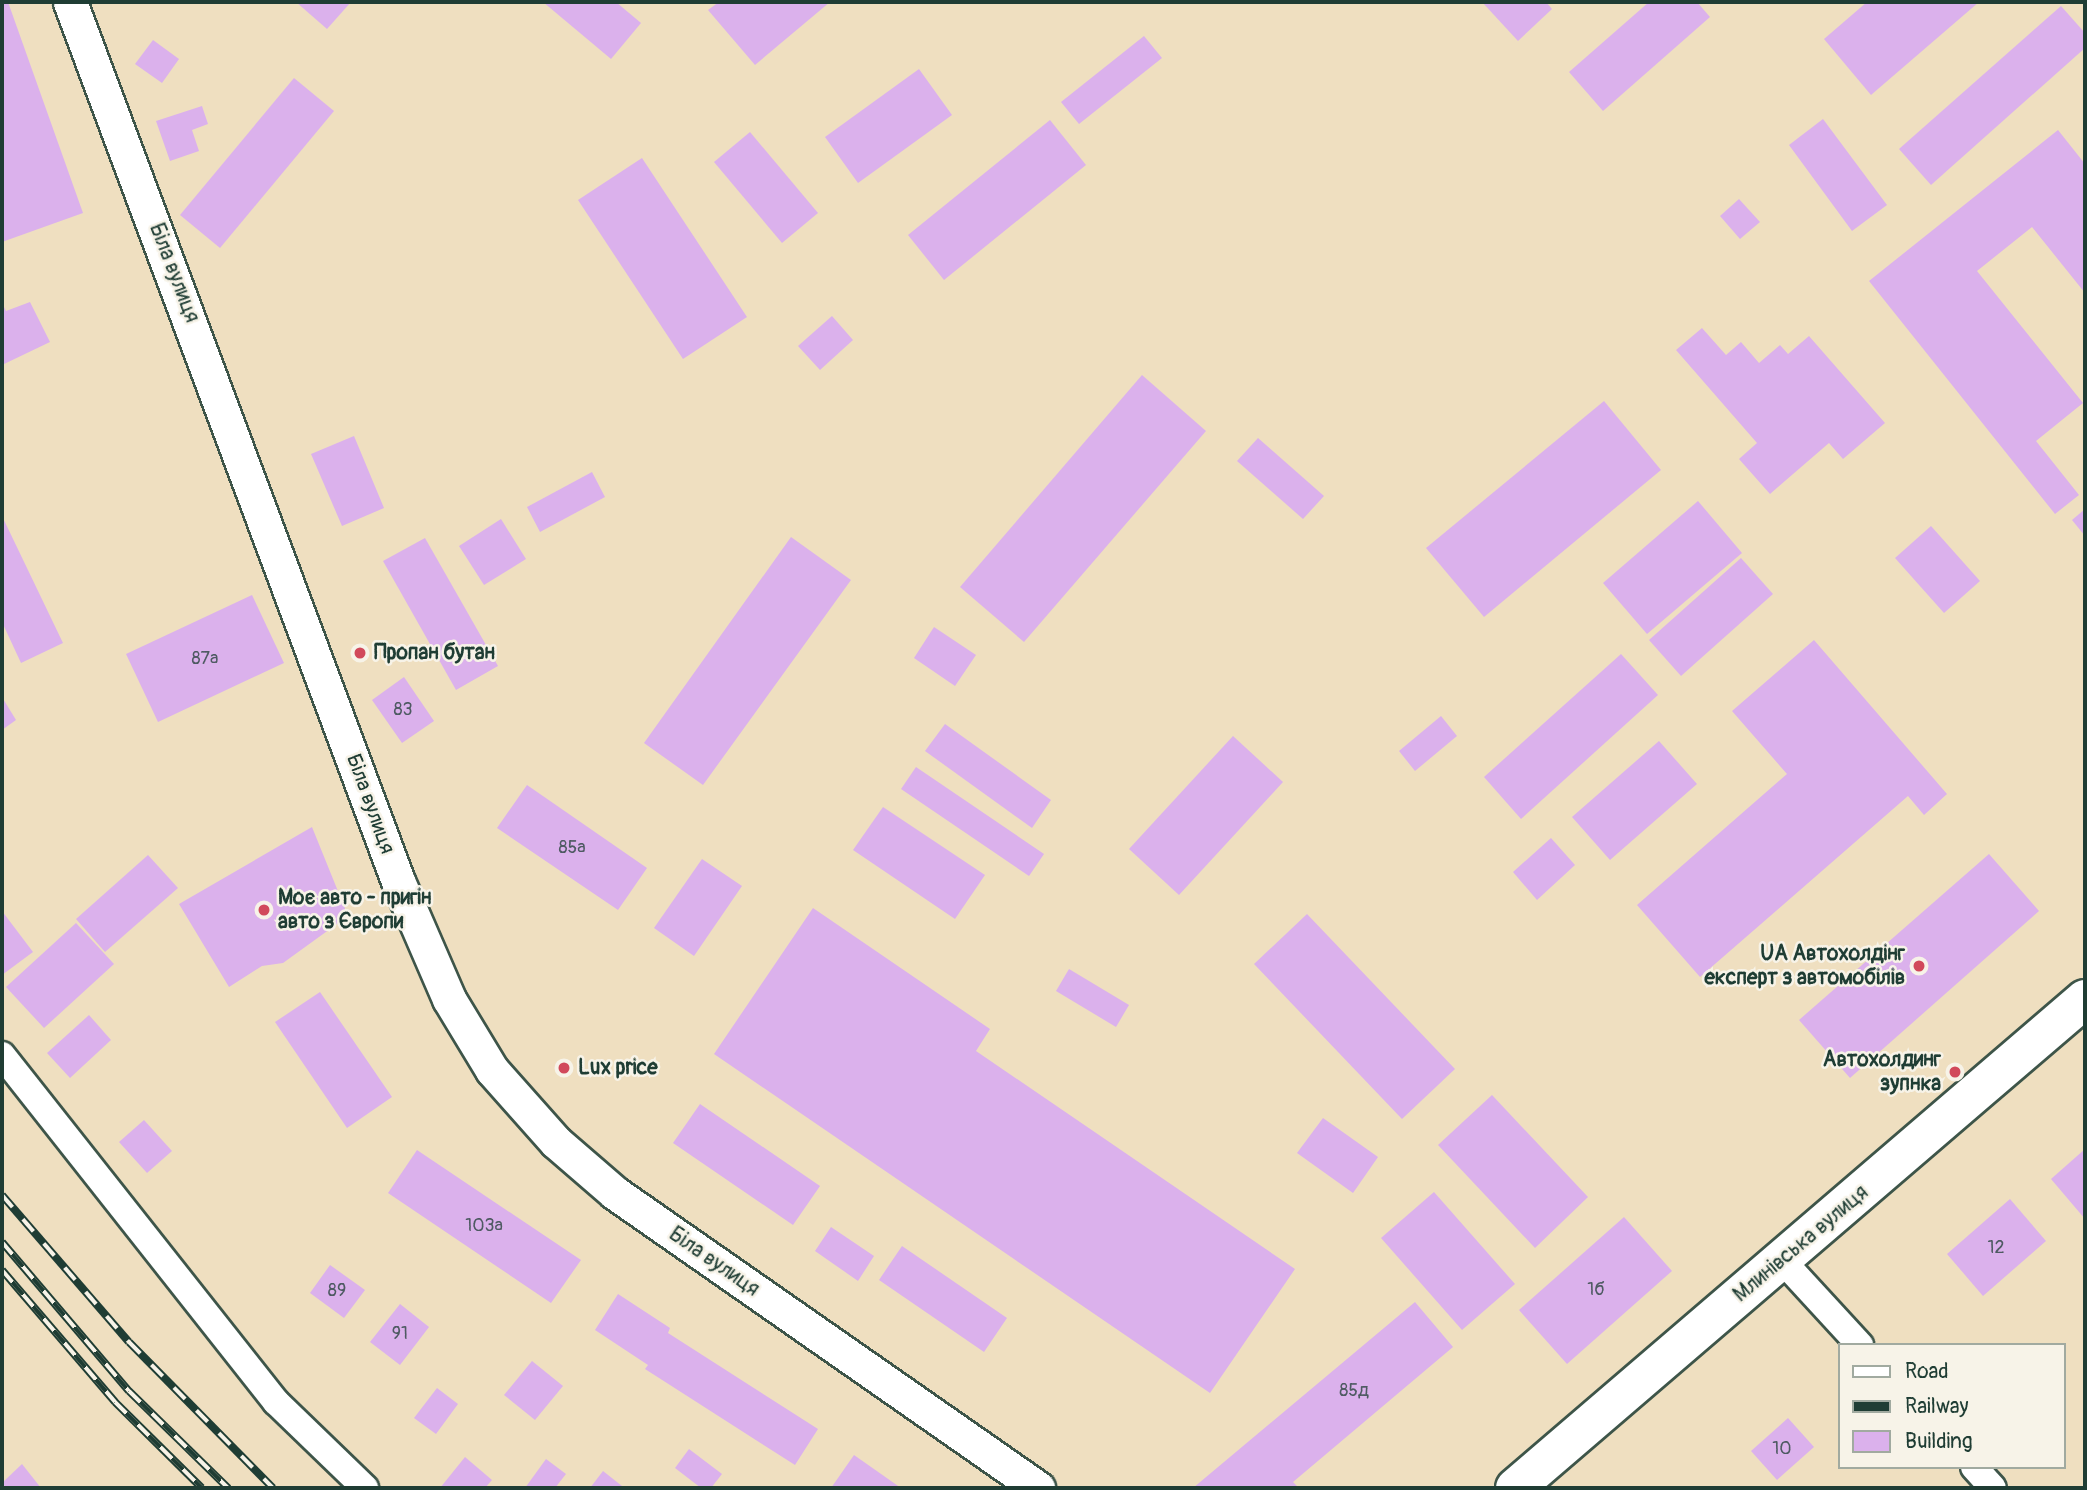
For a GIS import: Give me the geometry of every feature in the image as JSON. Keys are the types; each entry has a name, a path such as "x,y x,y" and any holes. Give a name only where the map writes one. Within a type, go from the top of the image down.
{"main road":[{"name":"Млинівська вулиця","path":"1516,1488 2085,999"}],"street":[{"name":"Біла вулиця","path":"70,2 398,881 449,999 492,1070 556,1142 615,1193 1038,1488"},
{"path":"2,1055 276,1402 365,1488"},
{"path":"1781,1259 1858,1343"},
{"path":"1976,1469 1993,1488"}],"building":[{"path":"2,2 8,2 83,213 2,242"},
{"path":"296,2 351,2 327,29"},
{"path":"543,2 616,2 641,23 611,59"},
{"path":"719,2 830,2 755,65 708,10"},
{"path":"1482,2 1546,2 1552,9 1518,41"},
{"path":"1649,2 1697,2 1710,17 1603,111 1569,72"},
{"path":"1867,2 1979,2 1871,95 1824,39"},
{"path":"2061,6 2085,33 2085,48 1931,185 1899,149"},
{"path":"1144,36 1162,58 1079,124 1061,102"},
{"path":"153,40 179,59 162,83 135,64"},
{"path":"919,69 952,115 858,183 825,137"},
{"path":"294,78 334,111 220,248 180,215"},
{"path":"202,106 208,124 192,130 199,151 170,161 156,121"},
{"path":"1823,119 1887,205 1852,231 1789,145"},
{"path":"1050,120 1086,165 944,280 908,235"},
{"path":"2058,130 2085,164 2085,293 2032,227 1977,271 2083,403 2036,441 2079,495 2055,514 1869,281"},
{"path":"750,132 818,213 782,243 714,162"},
{"path":"642,158 747,317 683,359 578,200"},
{"path":"1739,199 1760,222 1740,239 1720,216"},
{"path":"30,302 50,342 2,365 2,303 6,311"},
{"path":"832,316 853,340 820,370 798,346"},
{"path":"1702,328 1726,355 1741,342 1759,363 1780,345 1788,354 1809,336 1885,423 1843,459 1829,443 1770,494 1739,459 1757,443 1676,350"},
{"path":"1142,375 1206,431 1024,642 960,587"},
{"path":"1604,401 1661,470 1484,617 1426,548"},
{"path":"354,436 384,508 342,526 311,454"},
{"path":"1258,438 1324,496 1303,519 1237,461"},
{"path":"592,472 605,497 540,532 527,507"},
{"path":"1698,501 1742,553 1647,634 1603,583"},
{"path":"2085,509 2085,536 2072,520"},
{"path":"2,516 63,643 21,663 2,622"},
{"path":"501,519 526,559 484,585 459,546"},
{"path":"1931,526 1980,581 1944,613 1895,558"},
{"path":"791,537 851,580 703,785 644,743"},
{"path":"425,538 498,666 456,690 383,561"},
{"path":"1741,558 1773,594 1681,676 1649,640"},
{"path":"252,595 284,663 158,722 126,654"},
{"path":"934,627 976,655 955,686 914,658"},
{"path":"1814,640 1947,794 1924,815 1908,796 1700,977 1637,905 1787,774 1732,711"},
{"path":"1621,654 1658,695 1521,819 1484,777"},
{"path":"404,677 434,721 402,743 372,700"},
{"path":"2,697 16,720 2,730"},
{"path":"1441,716 1457,736 1415,771 1399,751"},
{"path":"945,724 1051,800 1032,828 925,751"},
{"path":"1233,736 1283,782 1179,895 1129,849"},
{"path":"1659,741 1697,784 1610,860 1572,817"},
{"path":"916,767 1044,854 1029,876 901,789"},
{"path":"527,785 647,868 618,910 497,828"},
{"path":"883,807 985,875 955,919 853,850"},
{"name":"Моє авто - пригін авто з Європи","path":"312,827 348,916 283,963 262,966 229,987 179,904"},
{"path":"1551,838 1575,865 1537,900 1513,872"},
{"name":"UA Автохолдінг експерт з автомобілів","path":"1989,854 2039,911 1850,1078 1799,1020"},
{"path":"148,855 178,888 105,952 76,919"},
{"path":"702,859 742,886 694,956 654,928"},
{"path":"813,908 990,1029 976,1051 1295,1269 1210,1393 714,1054"},
{"path":"2,911 33,952 2,975"},
{"path":"1307,914 1455,1069 1402,1119 1254,964"},
{"path":"76,923 114,964 44,1028 6,987"},
{"path":"1069,969 1129,1005 1116,1027 1056,991"},
{"path":"320,992 392,1097 347,1128 275,1022"},
{"path":"89,1015 111,1040 70,1078 47,1053"},
{"path":"1492,1095 1588,1197 1535,1248 1438,1145"},
{"path":"700,1104 820,1186 793,1225 673,1143"},
{"path":"1323,1118 1378,1157 1353,1193 1297,1153"},
{"path":"144,1120 172,1151 147,1173 119,1142"},
{"path":"2085,1149 2085,1219 2051,1179"},
{"path":"417,1150 581,1260 551,1303 388,1193"},
{"path":"1434,1192 1515,1284 1462,1330 1381,1238"},
{"path":"2010,1199 2046,1241 1983,1296 1947,1254"},
{"path":"1624,1217 1672,1271 1567,1364 1519,1310"},
{"path":"831,1227 874,1256 858,1281 815,1251"},
{"path":"902,1246 1007,1318 984,1352 879,1280"},
{"path":"330,1265 365,1290 344,1318 310,1293"},
{"path":"618,1294 670,1328 668,1333 818,1429 795,1465 645,1369 648,1365 595,1330"},
{"path":"1415,1302 1453,1347 1293,1482 1299,1488 1193,1488"},
{"path":"400,1304 429,1327 400,1365 370,1342"},
{"path":"532,1361 563,1386 535,1420 504,1395"},
{"path":"437,1388 458,1404 436,1434 414,1418"},
{"path":"1788,1418 1814,1447 1777,1480 1751,1451"},
{"path":"689,1449 722,1474 711,1488 701,1488 675,1468"},
{"path":"854,1455 901,1488 831,1488"},
{"path":"465,1457 492,1480 485,1488 440,1488"},
{"path":"546,1459 566,1474 555,1488 525,1488"},
{"path":"22,1464 41,1488 6,1488 2,1483"},
{"path":"603,1471 622,1486 590,1488"}],"railway":[{"path":"2,1195 129,1342 273,1488"},
{"path":"2,1242 129,1391 228,1488"},
{"path":"2,1270 115,1402 202,1488"}],"place":[{"name":"Пропан бутан","path":"360,653"},
{"name":"Моє авто - пригін авто з Європи","path":"264,910"},
{"name":"UA Автохолдінг експерт з автомобілів","path":"1919,966"},
{"name":"Lux price","path":"564,1068"},
{"name":"Автохолдинг зупнка","path":"1955,1072"}]}
